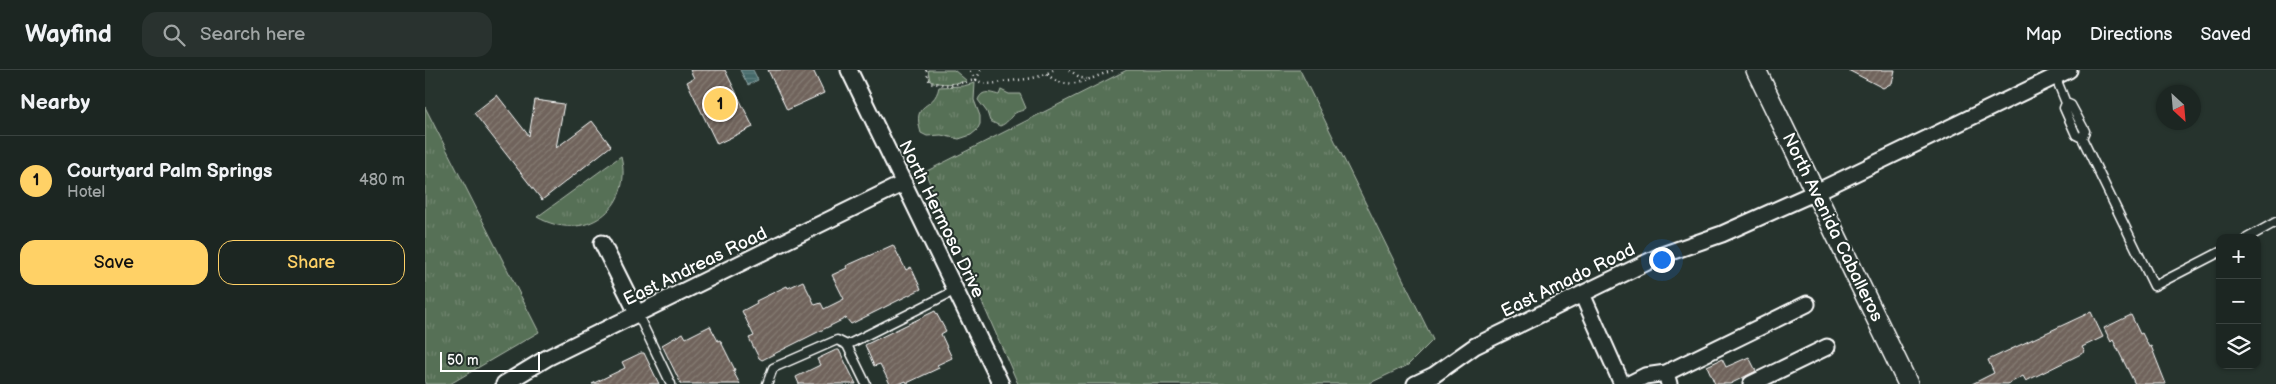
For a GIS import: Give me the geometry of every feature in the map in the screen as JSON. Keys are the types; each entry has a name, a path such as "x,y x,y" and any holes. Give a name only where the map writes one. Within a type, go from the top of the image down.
{"street":[{"name":"North Hermosa Drive","path":"849,70 1001,384"},
{"name":"North Avenida Caballeros","path":"1757,70 1908,384"},
{"name":"East Amado Road","path":"1415,384 1434,375 1475,346 1662,255 1722,234 1816,192 2062,73"},
{"name":"East Andreas Road","path":"504,384 547,358 904,183"},
{"path":"602,243 638,315"},
{"path":"1582,294 1621,384"},
{"path":"1629,384 1645,376 1668,379 1807,304"},
{"path":"1751,384 1827,347"}],"lane":[{"path":"2062,73 2066,103 2064,108 2076,135 2082,138 2154,286 2216,254"},
{"path":"2254,234 2276,222"},
{"path":"847,345 956,290"},
{"path":"638,315 671,384"},
{"path":"767,384 773,368 837,340 847,345 867,384"}],"path":[{"path":"926,70 928,80 933,84 956,85 976,80 981,70"},
{"path":"969,70 976,80 990,85 1011,80 1032,80 1053,70"},
{"path":"1069,70 1081,78 1092,78"},
{"path":"1047,74 1057,82 1066,84 1083,82 1113,70"}],"green space":[{"path":"928,70 954,70 967,81 948,84 930,81"},
{"path":"1127,70 1300,70 1433,340 1408,365 1368,384 1018,384 925,172"},
{"path":"975,83 974,100 980,116 980,124 977,130 971,135 959,139 941,135 927,136 921,133 919,115 921,110 933,100 939,87 963,86"},
{"path":"1001,90 1009,94 1020,94 1026,108 1016,113 1000,126 990,121 987,112 978,100 984,93 999,95"},
{"path":"425,107 539,332 450,384 425,384"},
{"path":"621,156 623,175 620,192 613,206 601,216 588,224 572,226 555,224 537,217"}],"water":[{"path":"740,70 753,70 758,80 748,85"}],"building":[{"path":"690,70 725,70 753,127 717,144 687,82 694,78"},
{"path":"768,70 813,70 824,93 787,110"},
{"path":"1848,70 1895,70 1892,83 1883,88"},
{"path":"497,95 529,136 535,100 564,104 556,148 592,121 611,146 542,200 474,113"},
{"path":"893,245 906,270 911,267 921,289 851,324 846,318 762,360 759,358 749,338 754,336 742,311 757,303 756,301 787,286 788,288 803,281 815,305 821,303 824,309 844,299 832,275 847,268 846,266"},
{"path":"935,311 946,331 941,334 952,358 937,365 939,368 907,383 906,381 899,384 890,384 880,364 874,366 865,345"},
{"path":"2091,312 2103,337 2082,347 2085,352 2026,381 2023,376 2008,384 1972,384 1994,373 1988,360"},
{"path":"2131,315 2140,334 2142,333 2149,347 2151,346 2166,384 2135,384 2113,340 2111,342 2104,328"},
{"path":"710,326 718,341 720,340 740,384 681,384 662,345 683,333 686,338"},
{"path":"839,350 856,384 799,384 796,377 820,365 817,359"},
{"path":"644,353 659,384 592,384 625,368 622,362"},
{"path":"1749,357 1756,371 1730,384 1715,384 1707,366 1722,359 1726,367"}],"place":[{"name":"Courtyard Palm Springs","path":"720,104"}]}
